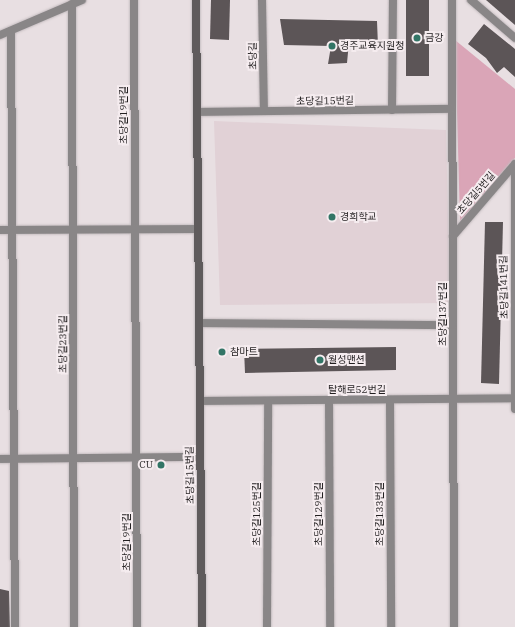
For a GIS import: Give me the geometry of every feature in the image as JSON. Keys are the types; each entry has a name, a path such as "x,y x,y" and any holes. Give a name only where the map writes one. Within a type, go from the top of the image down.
{"street":[{"path":"0,35 82,0"},
{"name":"초당길19번길","path":"134,0 137,627"},
{"name":"초당길15번길","path":"196,0 202,627"},
{"name":"초당길","path":"262,0 264,112"},
{"path":"392,110 393,0"},
{"name":"초당길137번길","path":"452,0 454,627"},
{"path":"471,0 515,38"},
{"name":"초당길23번길","path":"72,4 74,627"},
{"path":"11,31 15,627"},
{"name":"초당길15번길","path":"197,112 452,110"},
{"name":"초당길5번길","path":"453,236 515,164"},
{"name":"초당길141번길","path":"515,164 515,409"},
{"path":"0,230 198,229"},
{"path":"199,323 453,325"},
{"name":"탈해로52번길","path":"200,401 515,398"},
{"name":"초당길129번길","path":"329,400 330,627"},
{"name":"초당길133번길","path":"390,400 391,627"},
{"name":"초당길125번길","path":"267,627 268,401"},
{"path":"0,459 200,457"}],"shaded area":[{"path":"455,40 515,89 515,158 460,221"},
{"name":"경희학교","path":"214,121 446,130 450,303 220,305"}],"building":[{"path":"211,0 230,0 229,40 210,39"},
{"name":"금강","path":"406,0 429,0 429,76 406,76"},
{"path":"486,0 515,0 515,25"},
{"name":"경주교육지원청","path":"280,19 377,21 378,46 349,42 347,63 328,64 331,46 284,45"},
{"path":"484,24 515,49 515,77 504,67 497,73 486,58 468,44"},
{"path":"485,222 503,222 499,384 481,383"},
{"name":"월성맨션","path":"396,347 396,370 245,373 244,349"},
{"path":"0,589 9,591 10,627 0,627"}],"place":[{"name":"금강","path":"417,38"},
{"name":"경주교육지원청","path":"332,46"},
{"name":"경희학교","path":"332,217"},
{"name":"참마트","path":"222,352"},
{"name":"월성맨션","path":"320,360"},
{"name":"CU","path":"161,465"}]}
